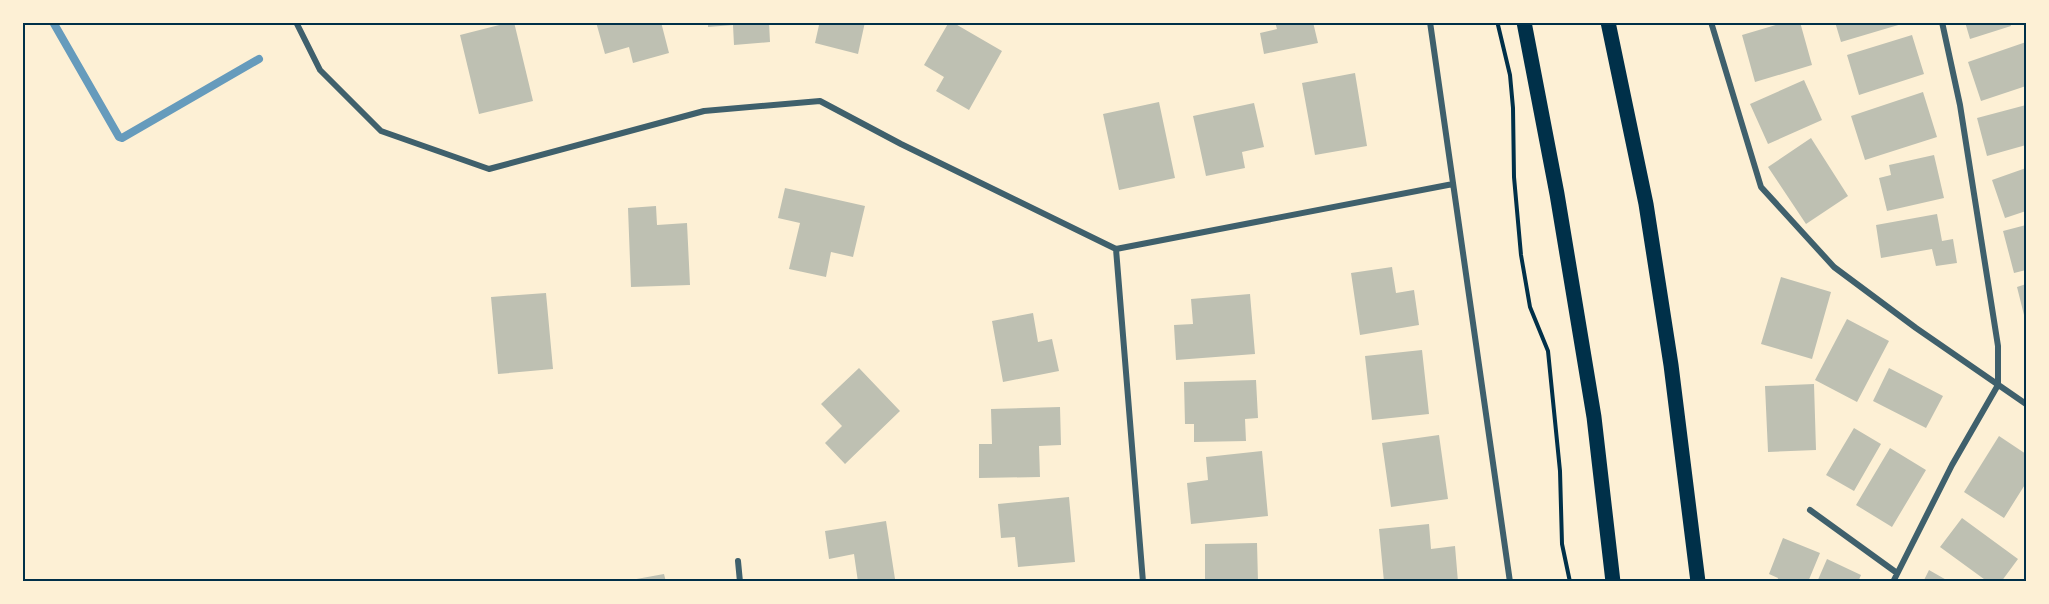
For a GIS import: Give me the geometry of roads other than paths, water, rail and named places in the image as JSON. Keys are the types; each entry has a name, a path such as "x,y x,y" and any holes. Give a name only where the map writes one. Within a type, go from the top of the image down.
{"main road":[{"path":"1524,22 1557,194 1590,393 1613,582"},
{"path":"1608,22 1651,239 1671,365 1698,582"}],"street":[{"path":"296,22 320,70 381,131 489,169 704,111 820,100 901,144 1116,249 1453,184"},
{"path":"1430,22 1510,582"},
{"path":"1711,22 1761,188 1834,267 2026,404"},
{"path":"1893,582 1952,465 1998,386 1998,346 1960,105 1942,22"},
{"path":"1116,249 1143,582"},
{"path":"1810,510 1897,573"},
{"path":"738,561 740,582"}],"waterway":[{"path":"53,22 119,137 122,138 259,59"}]}
